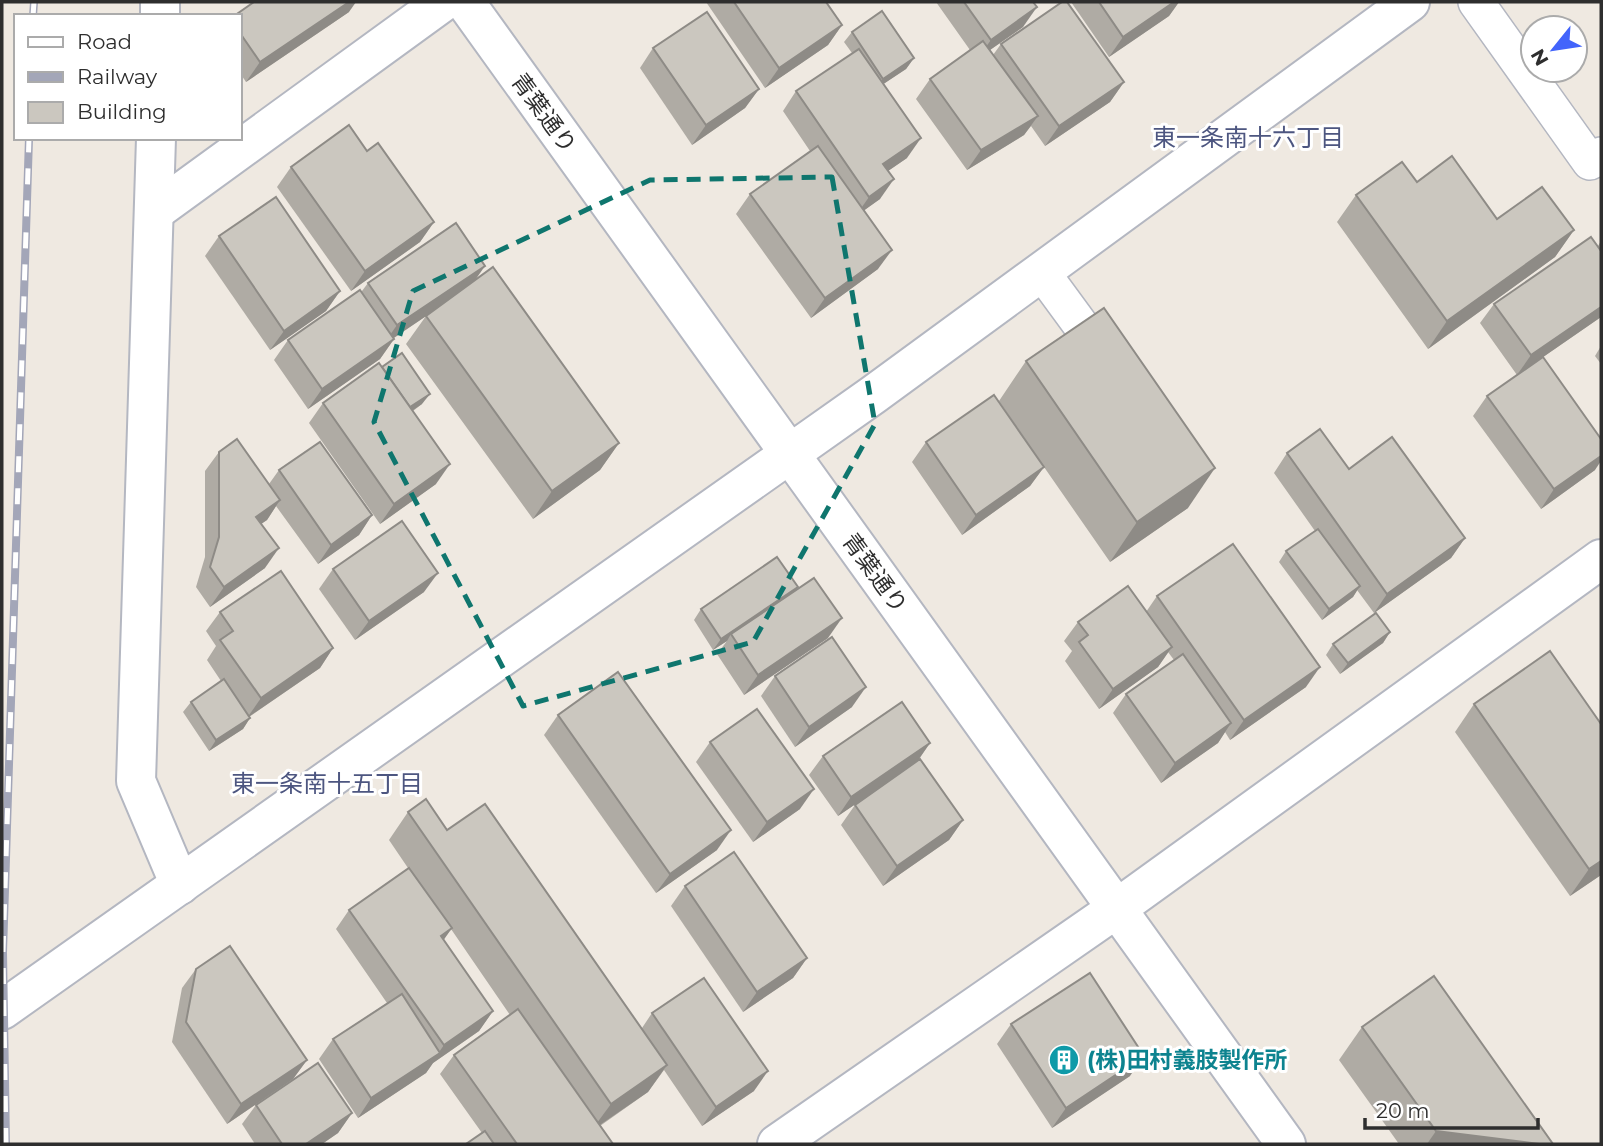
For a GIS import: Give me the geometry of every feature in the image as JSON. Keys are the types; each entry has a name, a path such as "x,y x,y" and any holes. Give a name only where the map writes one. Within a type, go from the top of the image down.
{"street":[{"path":"154,212 443,2"},
{"name":"青葉通り","path":"465,2 1286,1144"},
{"path":"2,1010 790,454 1410,2"},
{"path":"156,140 136,781 180,885"},
{"path":"777,1144 1116,909 1601,559"}],"lane":[{"path":"1476,2 1590,162 1601,155"},
{"path":"1041,271 1122,383"}],"highlighted area":[{"path":"832,177 875,424 753,642 523,706 374,422 413,291 650,180"}],"building":[{"path":"254,2 349,2 260,62 242,36 242,14 237,14"},
{"path":"734,2 826,2 842,25 779,68"},
{"path":"964,2 1033,2 1037,7 991,40"},
{"path":"1062,2 1067,2 1124,82 1059,126 1001,44"},
{"path":"1099,2 1174,2 1123,37"},
{"path":"882,11 914,58 883,79 852,32"},
{"path":"707,12 759,89 706,125 653,48"},
{"path":"983,41 1038,116 981,150 930,79"},
{"path":"859,49 921,138 883,164 894,179 869,197 796,91"},
{"path":"349,125 367,151 378,143 434,222 365,271 291,167"},
{"path":"818,146 892,250 825,298 750,194"},
{"path":"1452,156 1497,219 1542,187 1574,230 1447,321 1356,195 1402,162 1417,182"},
{"path":"276,197 340,291 284,331 219,236"},
{"path":"456,223 485,266 397,325 368,283"},
{"path":"1591,237 1601,251 1601,307 1531,355 1494,304"},
{"path":"493,267 619,443 552,491 426,316"},
{"path":"360,290 394,339 322,389 288,340"},
{"path":"1104,308 1215,468 1137,522 1026,361"},
{"path":"402,353 430,394 410,407 382,367"},
{"path":"1543,357 1601,439 1601,456 1554,489 1487,396"},
{"path":"379,363 450,464 394,504 323,403"},
{"path":"994,395 1044,467 976,515 926,442"},
{"path":"1320,429 1349,469 1392,437 1465,538 1387,594 1287,453"},
{"path":"237,439 280,500 256,517 279,548 224,587 210,567 219,537 219,452"},
{"path":"320,442 372,515 331,545 279,470"},
{"path":"402,521 438,573 369,621 333,569"},
{"path":"1318,529 1360,586 1329,609 1286,551"},
{"path":"1233,544 1320,667 1244,720 1157,596"},
{"path":"777,557 798,587 721,639 701,609"},
{"path":"281,571 333,648 261,698 220,640 233,631 220,612"},
{"path":"814,578 842,618 758,675 731,634"},
{"path":"1128,586 1172,647 1113,689 1079,642 1088,635 1078,622"},
{"path":"1376,613 1390,632 1348,663 1333,644"},
{"path":"832,637 866,687 809,727 775,676"},
{"path":"1550,651 1601,724 1601,861 1589,869 1474,704"},
{"path":"1183,654 1231,723 1175,763 1126,694"},
{"path":"618,672 731,830 670,874 558,715"},
{"path":"224,679 250,718 216,740 191,702"},
{"path":"902,702 930,743 851,797 823,756"},
{"path":"757,709 814,789 767,822 710,742"},
{"path":"920,759 963,820 897,866 855,805"},
{"path":"426,799 447,830 485,804 667,1065 611,1104 408,812"},
{"path":"734,852 807,958 757,992 685,886"},
{"path":"409,868 452,928 441,936 493,1011 444,1045 349,910"},
{"path":"230,946 307,1060 241,1104 186,1022 196,969"},
{"name":"(株)田村義肢製作所","path":"1090,973 1144,1056 1066,1108 1011,1024"},
{"path":"1434,976 1553,1144 1436,1131 1362,1027"},
{"path":"704,978 768,1071 716,1107 652,1013"},
{"path":"402,994 440,1053 371,1098 333,1039"},
{"path":"518,1009 613,1144 517,1144 454,1055"},
{"path":"318,1063 352,1113 306,1144 282,1144 256,1105"},
{"path":"485,1131 494,1144 466,1144"}],"railway":[{"path":"33,14 34,2"},
{"path":"6,1144 3,952 29,140"}],"place":[{"name":"(株)田村義肢製作所","path":"1064,1060"}],"district":[{"name":"東一条南十六丁目","path":"1248,137"},
{"name":"東一条南十五丁目","path":"327,783"}]}
